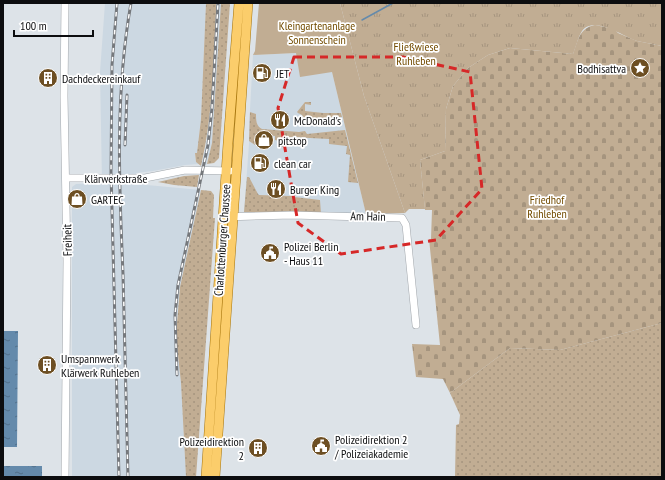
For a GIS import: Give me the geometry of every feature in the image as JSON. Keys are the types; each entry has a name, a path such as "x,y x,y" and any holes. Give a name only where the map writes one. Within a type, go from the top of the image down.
{"main road":[{"name":"Charlottenburger Chaussee","path":"215,477 229,217 226,171 239,3"},
{"name":"Charlottenburger Chaussee","path":"206,477 229,217 237,171 248,3"}],"street":[{"name":"Freiheit","path":"65,3 67,314 65,477"},
{"name":"Klärwerkstraße","path":"66,178 145,178 185,170 237,171"},
{"name":"Am Hain","path":"229,217 292,215 402,218 406,225 416,325"}],"highlighted area":[{"path":"294,57 403,57 470,72 482,189 436,240 341,254 298,223 278,108"}],"shaded area":[{"path":"105,3 206,3 201,119 197,153 195,153 196,162 199,164 136,173 136,184 201,190 180,287 177,323 177,346 181,383 186,477 72,477 72,187 76,184 102,183 100,72"},
{"path":"216,3 221,3 221,18 212,143 207,164 201,166 206,146 209,120"},
{"path":"296,53 332,72 366,214 244,212 250,130 253,55"}],"green space":[{"path":"206,3 216,3 216,12 210,109 201,166 196,162 195,153 197,153 201,119"},
{"path":"221,3 230,3 219,158 214,163 207,164 212,143"},
{"name":"Kleingartenanlage Sonnenschein","path":"259,3 340,3 364,96 405,213 366,214 332,72 300,77 296,53 253,55 255,51"},
{"name":"Fließwiese Ruhleben","path":"340,3 662,3 662,46 637,41 609,28 594,25 587,27 582,31 573,54 510,48 488,55 468,68 453,86 446,109 445,151 420,160 425,209 409,209 405,213 364,96"},
{"name":"Friedhof Ruhleben","path":"595,25 614,29 618,33 637,41 662,46 662,323 560,350 510,348 450,393 443,379 416,377 412,344 440,345 429,239 431,239 432,210 425,210 420,160 445,151 446,109 453,86 468,68 488,55 510,48 573,54 582,32"},
{"path":"305,102 311,102 311,105 305,104 305,111 341,113 342,117 308,119 304,127 303,117 297,112"},
{"path":"250,112 256,114 257,125 262,129 299,132 305,131 307,134 345,130 358,183 348,182 350,155 346,154 347,146 329,144 329,139 291,137 284,140 283,147 279,146 279,141 275,140 275,136 256,134 255,145 249,141"},
{"path":"199,175 197,187 158,182 184,176"},
{"path":"247,177 249,177 259,195 290,196 292,194 294,197 320,200 321,214 244,212"},
{"path":"201,190 211,191 214,195 213,218 215,218 196,477 186,477 181,383 177,346 177,323 180,287"},
{"path":"662,323 662,477 455,477 456,425 459,424 460,415 450,393 510,348 560,350"}],"water":[{"path":"3,331 18,331 17,447 3,447"},
{"path":"3,466 42,466 42,477 3,477"}],"waterway":[{"path":"362,20 393,3"}],"railway":[{"path":"117,3 112,65 111,172 119,477"},
{"path":"128,477 120,206 120,105 122,71 131,3"},
{"path":"177,375 175,315 178,285 208,145 212,108 218,3"},
{"path":"125,145 127,95"}],"place":[{"name":"Bodhisattva","path":"640,68"},
{"name":"JET","path":"262,73"},
{"name":"Dachdeckereinkauf","path":"48,78"},
{"name":"McDonald's","path":"280,120"},
{"name":"pitstop","path":"264,140"},
{"name":"clean car","path":"260,163"},
{"name":"Burger King","path":"276,189"},
{"name":"GARTEC","path":"77,199"},
{"name":"Polizei Berlin - Haus 11","path":"270,253"},
{"name":"Umspannwerk Klärwerk Ruhleben","path":"47,365"},
{"name":"Polizeidirektion 2 / Polizeiakademie","path":"321,446"},
{"name":"Polizeidirektion 2","path":"258,448"}]}
